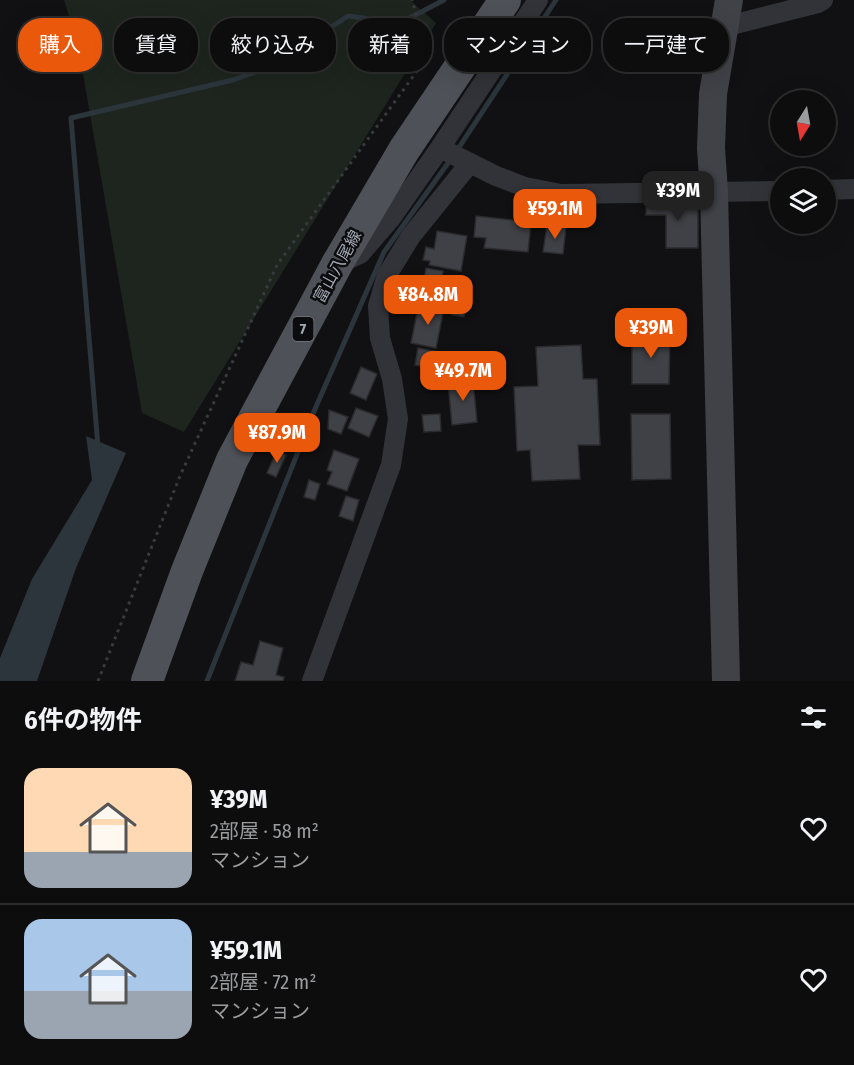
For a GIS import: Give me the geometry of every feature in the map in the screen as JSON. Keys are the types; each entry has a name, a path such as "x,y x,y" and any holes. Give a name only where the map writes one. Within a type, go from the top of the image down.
{"main road":[{"name":"富山八尾線","path":"147,681 187,571 232,460 337,264 404,150 505,0"}],"street":[{"path":"312,681 391,465 398,419 392,379 380,338 378,306 387,275 411,236 538,0"},
{"path":"726,681 711,148 713,94 726,13 818,3 823,0"},
{"path":"337,264 360,254 391,218 455,155"},
{"path":"455,155 496,176 525,187 561,194 770,191"},
{"path":"836,190 854,189"}],"path":[{"path":"98,681 180,476 277,265 422,64 420,28 412,0"}],"shaded area":[{"path":"64,0 410,0 430,18 348,18 348,72 406,72 184,432 142,413 83,72 102,72 102,18 70,18"},
{"path":"86,436 126,453 76,568 37,681 0,681 0,658 32,579 92,480"}],"building":[{"path":"698,200 698,248 666,248 666,215 646,215 646,201"},
{"path":"476,216 531,222 528,252 484,248 486,238 474,237"},
{"path":"547,225 566,227 563,254 543,252"},
{"path":"437,231 467,236 461,271 429,265 430,261 423,260 426,247 434,249"},
{"path":"426,268 443,271 438,299 413,295 416,278 424,280"},
{"path":"455,298 467,300 464,317 452,315"},
{"path":"419,303 444,308 436,348 411,343"},
{"path":"632,335 670,335 669,384 632,384"},
{"path":"581,345 583,379 597,379 600,445 578,445 580,479 532,481 530,450 517,451 514,387 538,386 536,347"},
{"path":"418,348 439,352 435,369 415,365"},
{"path":"361,367 377,374 366,400 350,393"},
{"path":"473,380 477,422 452,425 448,383"},
{"path":"356,408 378,416 369,437 348,428"},
{"path":"329,410 348,417 341,434 328,429"},
{"path":"440,414 441,431 424,432 422,415"},
{"path":"631,414 670,414 671,479 632,480"},
{"path":"277,450 286,455 276,477 267,473"},
{"path":"334,450 359,459 347,491 327,484 332,472 327,470"},
{"path":"309,480 320,484 315,500 304,497"},
{"path":"346,496 359,500 353,521 339,516"},
{"path":"260,641 283,648 276,675 284,677 283,681 235,681 241,662 253,665"}],"waterway":[{"path":"98,447 71,118 233,80 272,66 348,16 400,23 444,0"},
{"path":"456,152 556,0"},
{"path":"207,681 315,409 384,252 451,159"}]}
